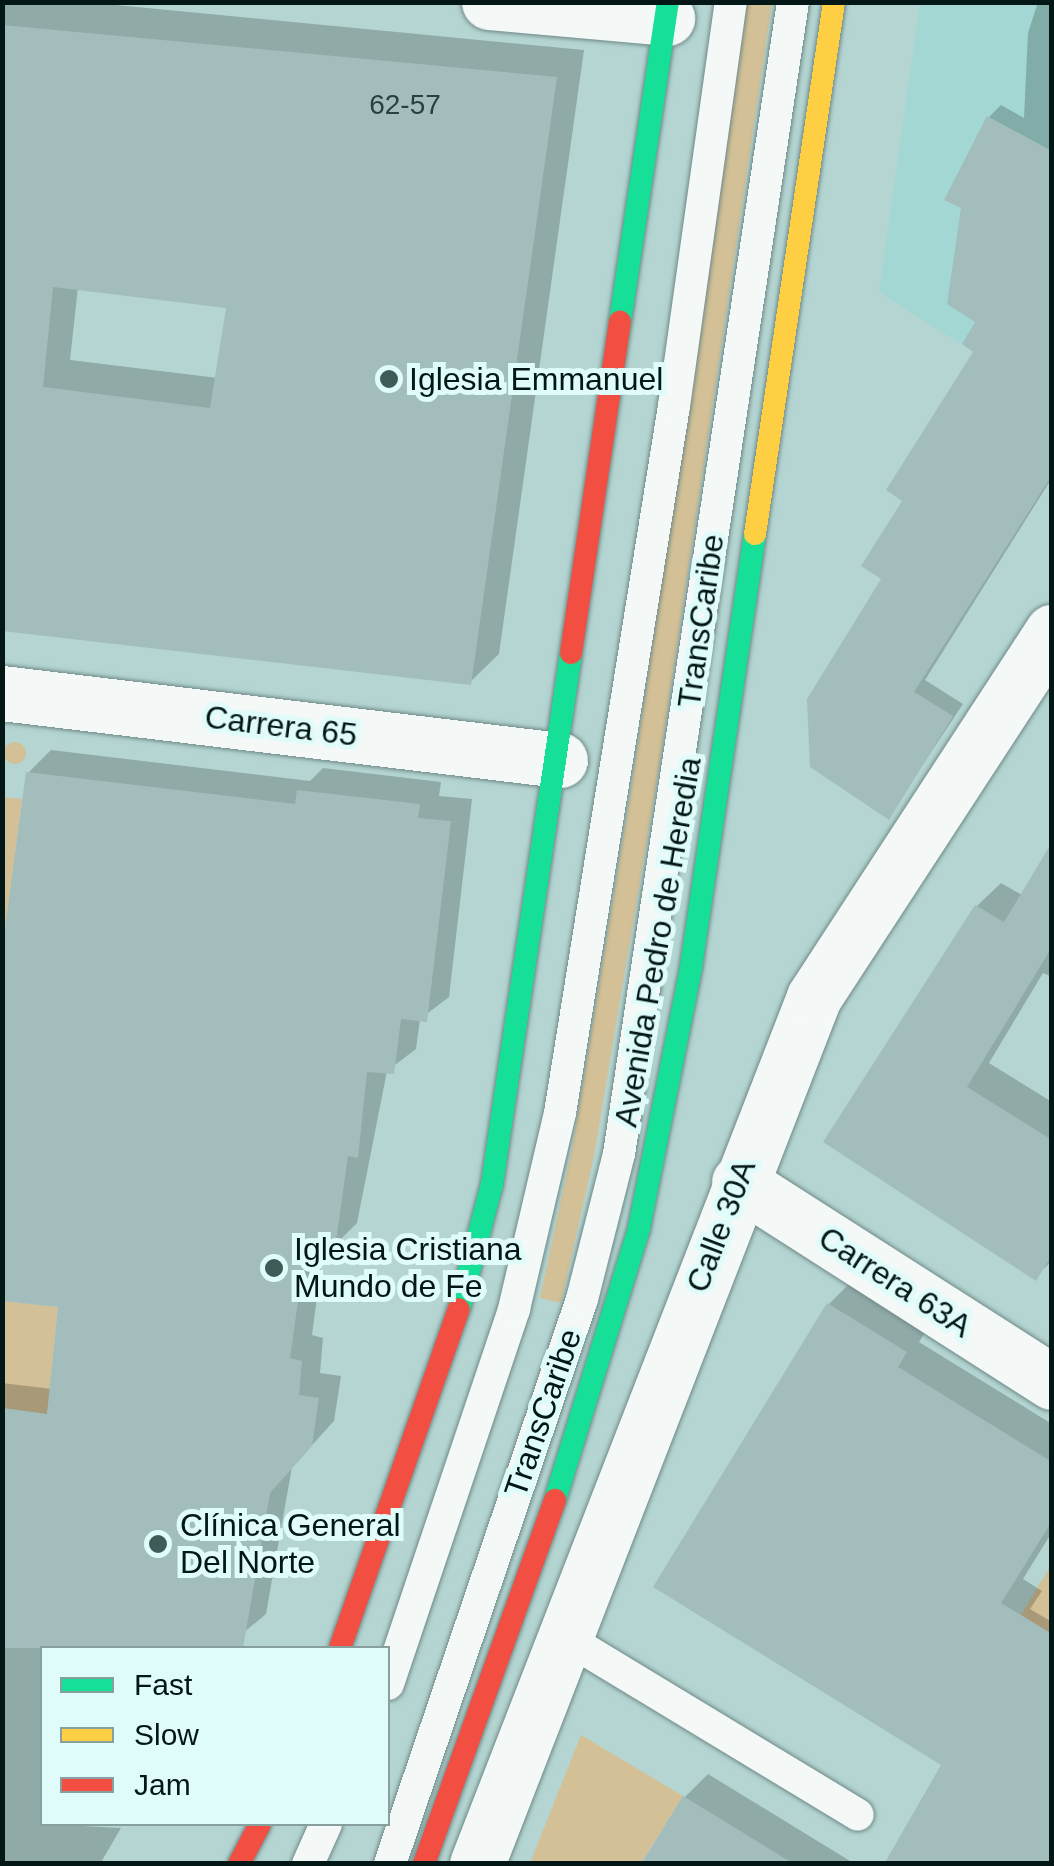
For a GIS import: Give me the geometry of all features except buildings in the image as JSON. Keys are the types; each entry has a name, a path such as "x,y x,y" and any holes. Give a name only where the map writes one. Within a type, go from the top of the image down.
{"highway":[{"name":"Avenida Pedro de Heredia","path":"424,1864 578,1438 650,1176 691,967 834,2"},
{"path":"341,1646 474,1264 560,760 668,10"},
{"path":"239,1864 259,1826"}],"street":[{"path":"489,2 668,10"},
{"name":"Calle 30A","path":"477,1864 738,1182 814,997 1052,632"},
{"name":"Carrera 65","path":"2,692 560,760"},
{"name":"Carrera 63A","path":"738,1182 1052,1382"}],"lane":[{"name":"TransCaribe","path":"390,1678 514,1309 560,1114 671,426 731,2"},
{"name":"TransCaribe","path":"390,1864 582,1298 619,1154 794,2"},
{"path":"566,1638 858,1815"},
{"path":"308,1864 325,1826"}],"shaded area":[{"path":"747,3 772,3 658,774 594,1156 561,1303 540,1298 572,1149 632,783"},
{"path":"920,3 1051,3 1051,401 879,292"},
{"path":"15,742 23,745 23,761 15,764 7,761 4,753 7,745"},
{"path":"2,797 22,799 3,953"},
{"path":"3,1301 58,1307 47,1414 3,1408"},
{"path":"1051,1565 1051,1634 1021,1615"},
{"path":"581,1735 683,1796 641,1863 530,1863"}],"traffic: fast":[{"path":"620,322 668,2"},
{"path":"555,1500 639,1228 691,967 755,534"},
{"path":"459,1309 492,1184 571,653"}],"traffic: slow":[{"path":"755,534 834,2"}],"traffic: jam":[{"path":"571,653 620,322"},
{"path":"341,1646 459,1309"},
{"path":"424,1864 555,1500"},
{"path":"239,1864 259,1826"}],"place":[{"name":"Iglesia Emmanuel","path":"389,379"},
{"name":"Iglesia Cristiana Mundo de Fe","path":"274,1268"},
{"name":"Clínica General Del Norte","path":"158,1544"}]}
